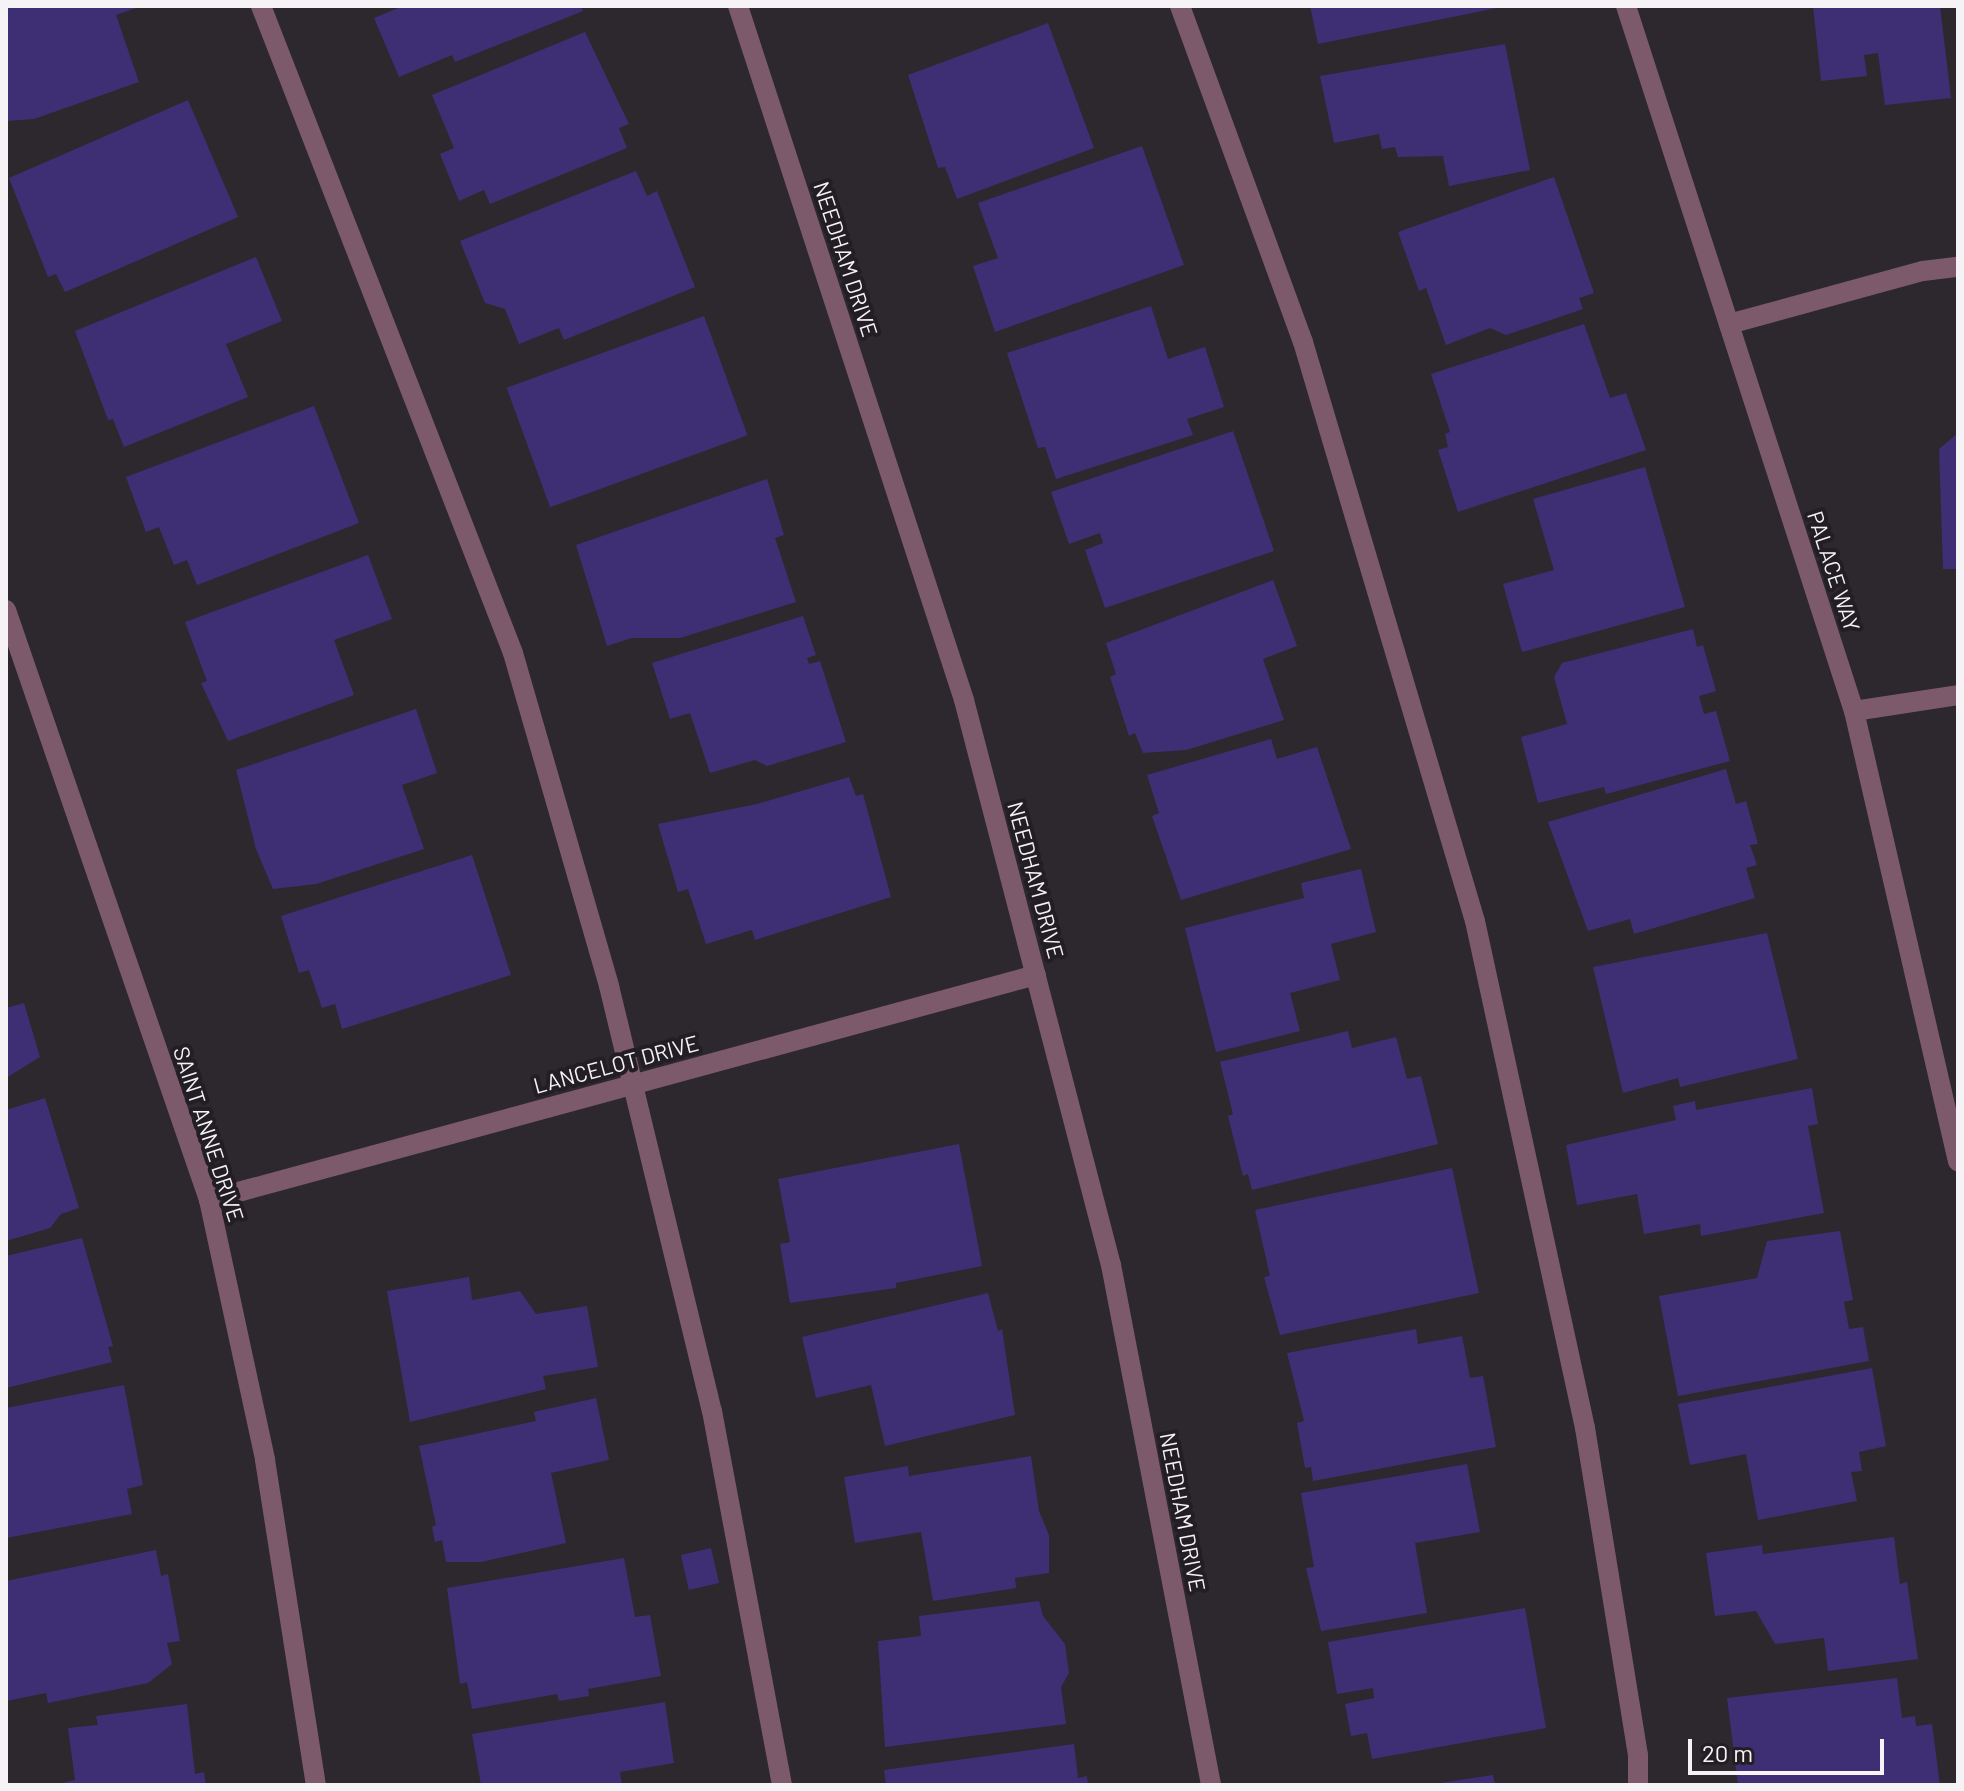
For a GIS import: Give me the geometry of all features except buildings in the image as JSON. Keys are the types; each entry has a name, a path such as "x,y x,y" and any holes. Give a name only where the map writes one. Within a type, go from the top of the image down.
{"street":[{"path":"261,6 513,653 633,1085 712,1411 782,1785"},
{"name":"NEEDHAM DRIVE","path":"738,6 964,700 1111,1265 1211,1785"},
{"path":"1180,6 1303,342 1475,921 1585,1428 1638,1755 1638,1785"},
{"name":"PALACE WAY","path":"1626,6 1854,711 1958,1161"},
{"path":"1729,324 1923,271 1958,267"},
{"name":"SAINT ANNE DRIVE","path":"6,610 209,1200 265,1460 316,1785"},
{"path":"1854,711 1958,695"},
{"name":"LANCELOT DRIVE","path":"209,1200 1036,975"}]}
